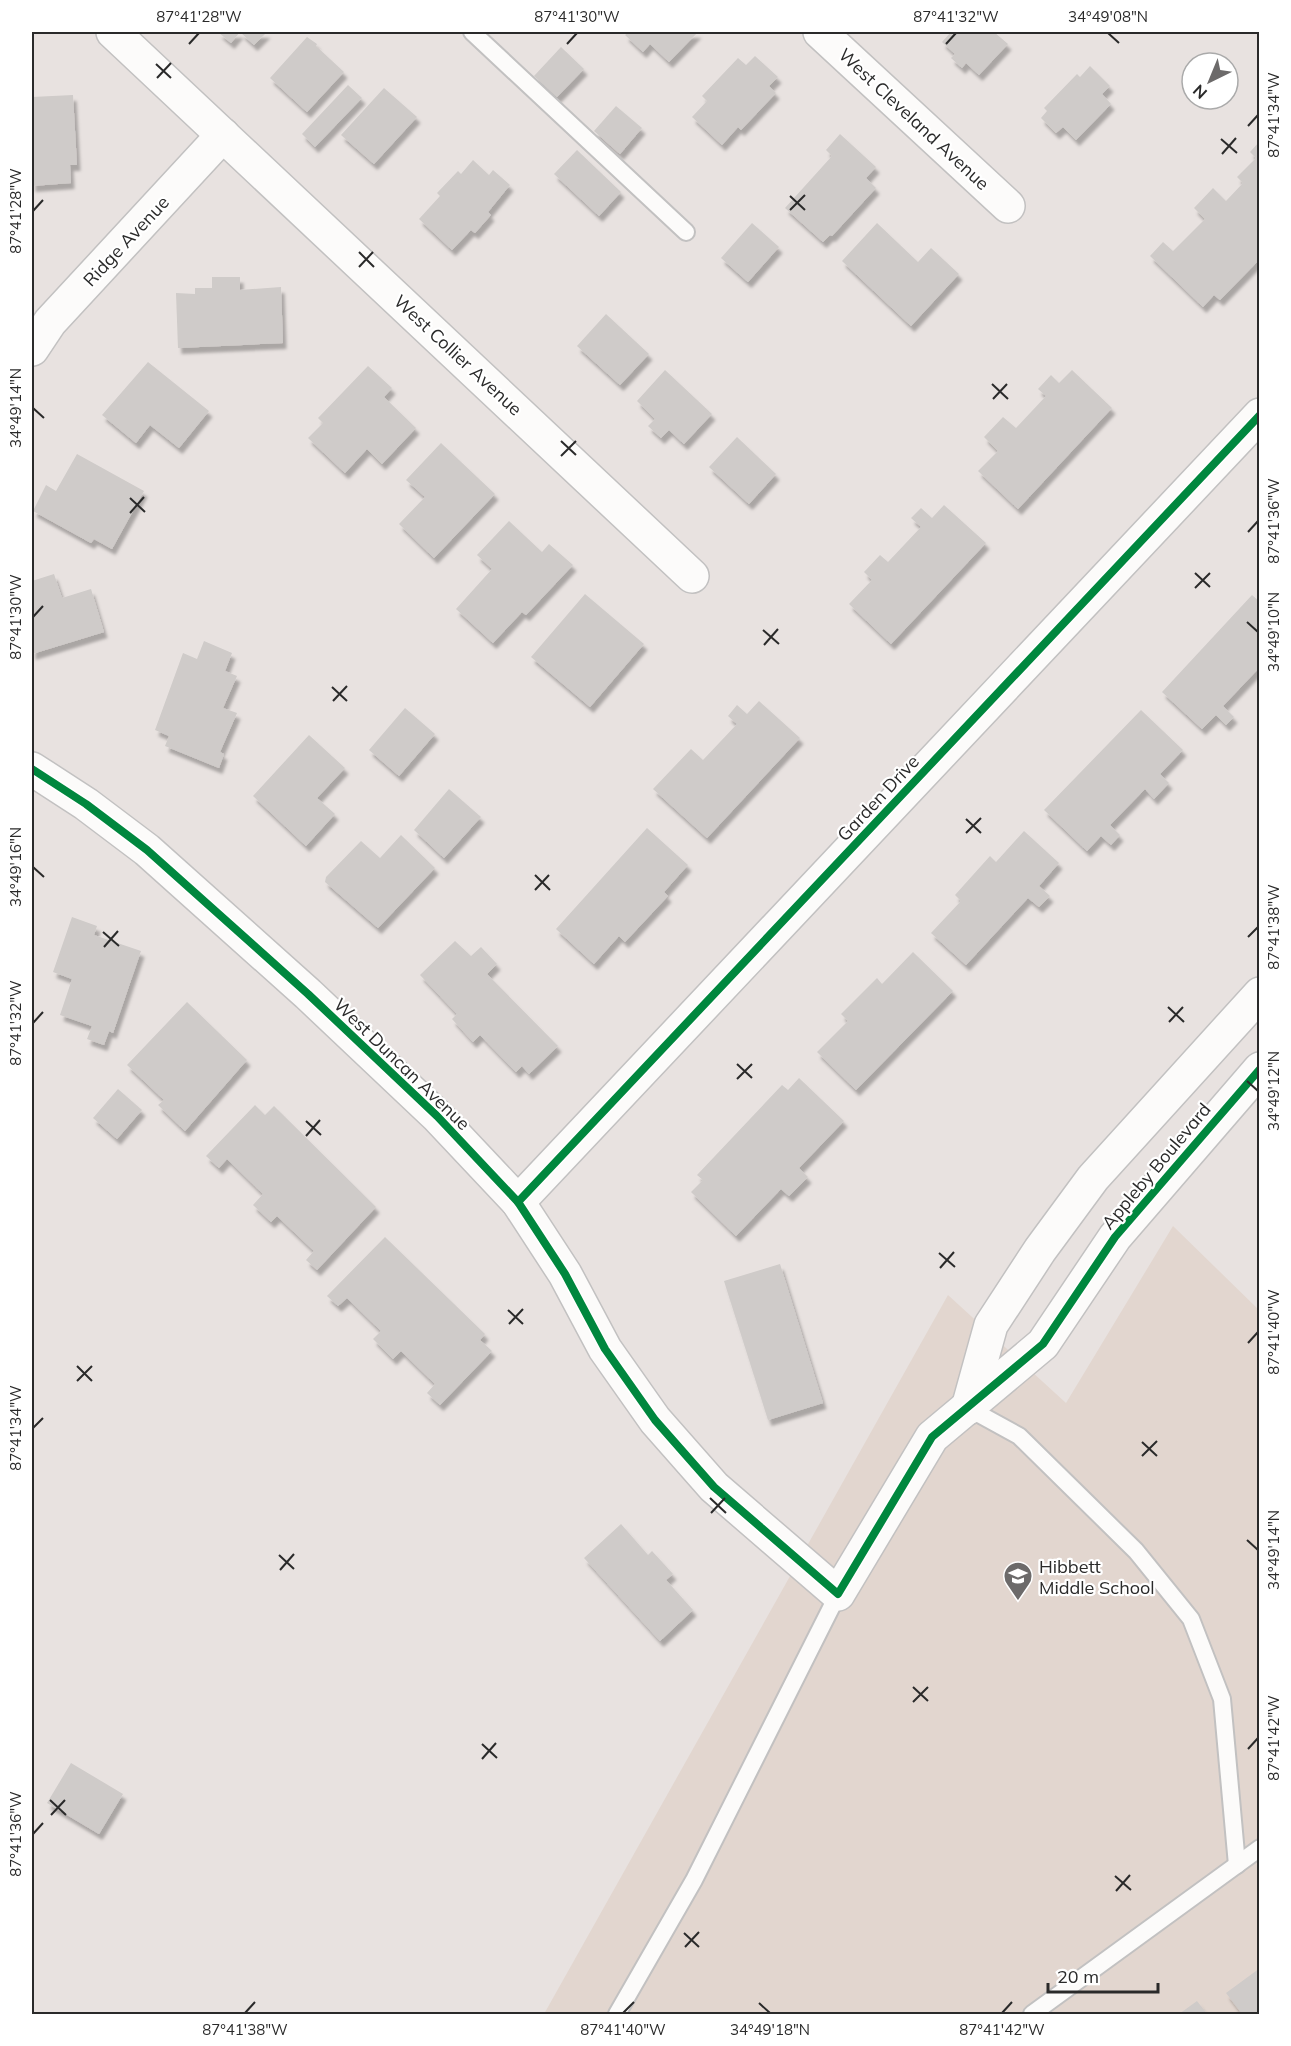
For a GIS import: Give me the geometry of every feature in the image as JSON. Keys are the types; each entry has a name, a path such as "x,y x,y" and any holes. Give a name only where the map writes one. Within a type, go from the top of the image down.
{"street":[{"name":"West Collier Avenue","path":"113,32 692,576"},
{"name":"West Cleveland Avenue","path":"820,32 1008,206"},
{"name":"Ridge Avenue","path":"32,349 50,322 223,135"},
{"name":"Garden Drive","path":"518,1202 1260,415"},
{"name":"West Duncan Avenue","path":"32,769 86,804 147,850 308,994 437,1116 518,1202 565,1274 604,1349 655,1419 714,1487 838,1594"},
{"name":"Appleby Boulevard","path":"968,1408 991,1325 1040,1250 1093,1178 1260,994"},
{"name":"Appleby Boulevard","path":"838,1594 932,1437 1043,1344 1115,1236 1260,1070"}],"lane":[{"path":"472,32 687,232"},
{"path":"968,1408 1019,1436 1136,1551 1191,1619 1222,1699 1237,1865"},
{"path":"616,2014 694,1880 838,1594"},
{"path":"1032,2014 1260,1848"}],"shaded area":[{"name":"Hibbett Middle School","path":"1173,1226 1259,1310 1259,2014 544,2014 948,1295 1066,1403"}],"building":[{"path":"218,32 240,32 231,43"},
{"path":"240,32 267,32 254,45"},
{"path":"629,32 698,32 669,62 650,44 643,52 625,35"},
{"path":"951,32 994,32 1008,44 979,75 966,63 962,68 951,58 955,54 942,42"},
{"path":"307,37 344,72 307,112 270,78"},
{"path":"561,47 584,69 557,97 534,76"},
{"path":"755,56 778,77 769,86 776,93 741,130 738,127 722,145 692,117 707,101 702,96 738,58 746,65"},
{"path":"1090,66 1110,86 1102,94 1111,104 1076,140 1063,127 1056,133 1041,118 1047,111 1044,108 1077,74 1080,77"},
{"path":"348,85 362,98 315,147 302,134"},
{"path":"384,88 417,117 374,164 341,135"},
{"path":"73,95 77,165 70,165 71,183 32,186 32,97"},
{"path":"616,106 642,128 620,154 594,131"},
{"path":"840,134 876,167 866,178 876,188 832,236 830,235 823,242 785,208 832,156 826,150"},
{"path":"1260,141 1260,259 1220,300 1214,295 1203,307 1150,256 1163,242 1173,251 1205,219 1194,208 1213,188 1226,201 1243,183 1237,177 1256,158 1250,152"},
{"path":"577,150 621,192 599,216 554,174"},
{"path":"473,160 489,175 493,170 510,185 488,212 491,215 475,233 471,230 452,250 419,219 440,196 437,193 458,171 461,174"},
{"path":"752,223 779,247 748,282 721,258"},
{"path":"877,223 918,262 931,248 959,274 911,326 842,261"},
{"path":"212,277 240,277 240,290 281,287 283,343 178,348 176,293 195,294 195,288 212,288"},
{"path":"606,314 649,354 620,385 577,346"},
{"path":"148,362 209,411 179,448 150,425 136,443 102,415"},
{"path":"368,366 392,388 384,397 416,428 382,464 367,449 345,473 308,438 323,423 318,418"},
{"path":"665,370 712,414 684,444 669,430 661,438 648,426 655,419 637,401"},
{"path":"1072,370 1112,408 1018,509 978,471 998,451 984,437 1003,417 1016,428 1046,396 1038,389 1051,375 1059,383"},
{"path":"737,437 776,474 749,504 709,467"},
{"path":"441,443 495,494 434,558 399,524 425,497 406,480"},
{"path":"77,454 144,491 112,549 94,539 91,543 33,511 46,485 56,491"},
{"path":"944,505 986,543 891,644 849,604 872,580 864,572 880,555 888,562 921,527 911,518 921,508 932,518"},
{"path":"509,521 542,552 549,544 573,565 526,615 522,612 493,643 456,609 492,569 477,555"},
{"path":"54,574 62,598 91,589 104,632 32,654 32,581"},
{"path":"585,594 644,644 590,707 531,657"},
{"path":"1252,595 1260,602 1260,667 1223,706 1234,717 1226,725 1216,715 1202,729 1162,692"},
{"path":"204,641 232,653 225,671 237,676 223,708 237,713 220,752 224,754 219,768 165,746 169,736 155,730 183,653 197,659"},
{"path":"759,701 800,738 707,838 653,789 691,749 703,760 737,724 728,716 737,705 747,714"},
{"path":"405,708 435,734 399,776 369,750"},
{"path":"1141,710 1183,750 1160,774 1169,783 1154,799 1145,789 1110,825 1120,835 1111,845 1101,836 1087,851 1044,810"},
{"path":"309,735 345,768 317,798 335,814 306,846 253,796"},
{"path":"449,789 481,817 444,858 414,830"},
{"path":"647,828 688,865 664,892 668,896 625,942 619,936 594,964 556,929"},
{"path":"1024,831 1059,863 1039,886 1050,896 1039,907 1028,898 966,965 931,933 961,901 955,895 990,856 996,862"},
{"path":"401,835 435,868 378,928 325,882 326,877 361,841 380,858"},
{"path":"72,917 97,926 94,935 141,951 113,1033 109,1031 104,1045 87,1039 92,1026 60,1015 72,979 53,972"},
{"path":"455,941 471,956 481,947 497,964 487,974 558,1046 529,1074 522,1066 516,1072 480,1035 473,1042 452,1019 457,1014 420,975"},
{"path":"913,952 953,991 856,1090 817,1052 848,1021 841,1014 877,978 882,984"},
{"path":"187,1002 247,1060 185,1131 158,1105 164,1100 127,1065"},
{"path":"799,1078 844,1121 799,1168 808,1177 789,1196 781,1189 736,1236 691,1192 703,1180 697,1175 782,1085 788,1090"},
{"path":"118,1089 142,1110 117,1139 93,1118"},
{"path":"255,1105 265,1115 274,1106 376,1207 317,1270 306,1260 314,1251 277,1216 271,1222 253,1205 263,1194 227,1159 219,1168 206,1156"},
{"path":"385,1237 485,1334 480,1340 492,1351 440,1405 427,1393 435,1384 401,1351 393,1359 373,1339 381,1331 347,1298 338,1306 327,1296"},
{"path":"780,1264 823,1403 768,1420 724,1281"},
{"path":"621,1524 648,1555 652,1551 673,1574 666,1580 693,1610 660,1641 584,1558"},
{"path":"71,1763 123,1794 99,1834 47,1803"},
{"path":"1260,1968 1260,2014 1242,2014 1226,1993"},
{"path":"1197,2001 1207,2014 1179,2014"}],"cycle path":[{"path":"518,1202 1260,415"},
{"path":"32,769 86,804 147,850 308,994 437,1116 518,1202 565,1274 605,1349 655,1420 714,1487 838,1594 932,1437 1043,1344 1115,1237 1260,1069"}],"place":[{"name":"Hibbett Middle School","path":"1018,1602"}]}
